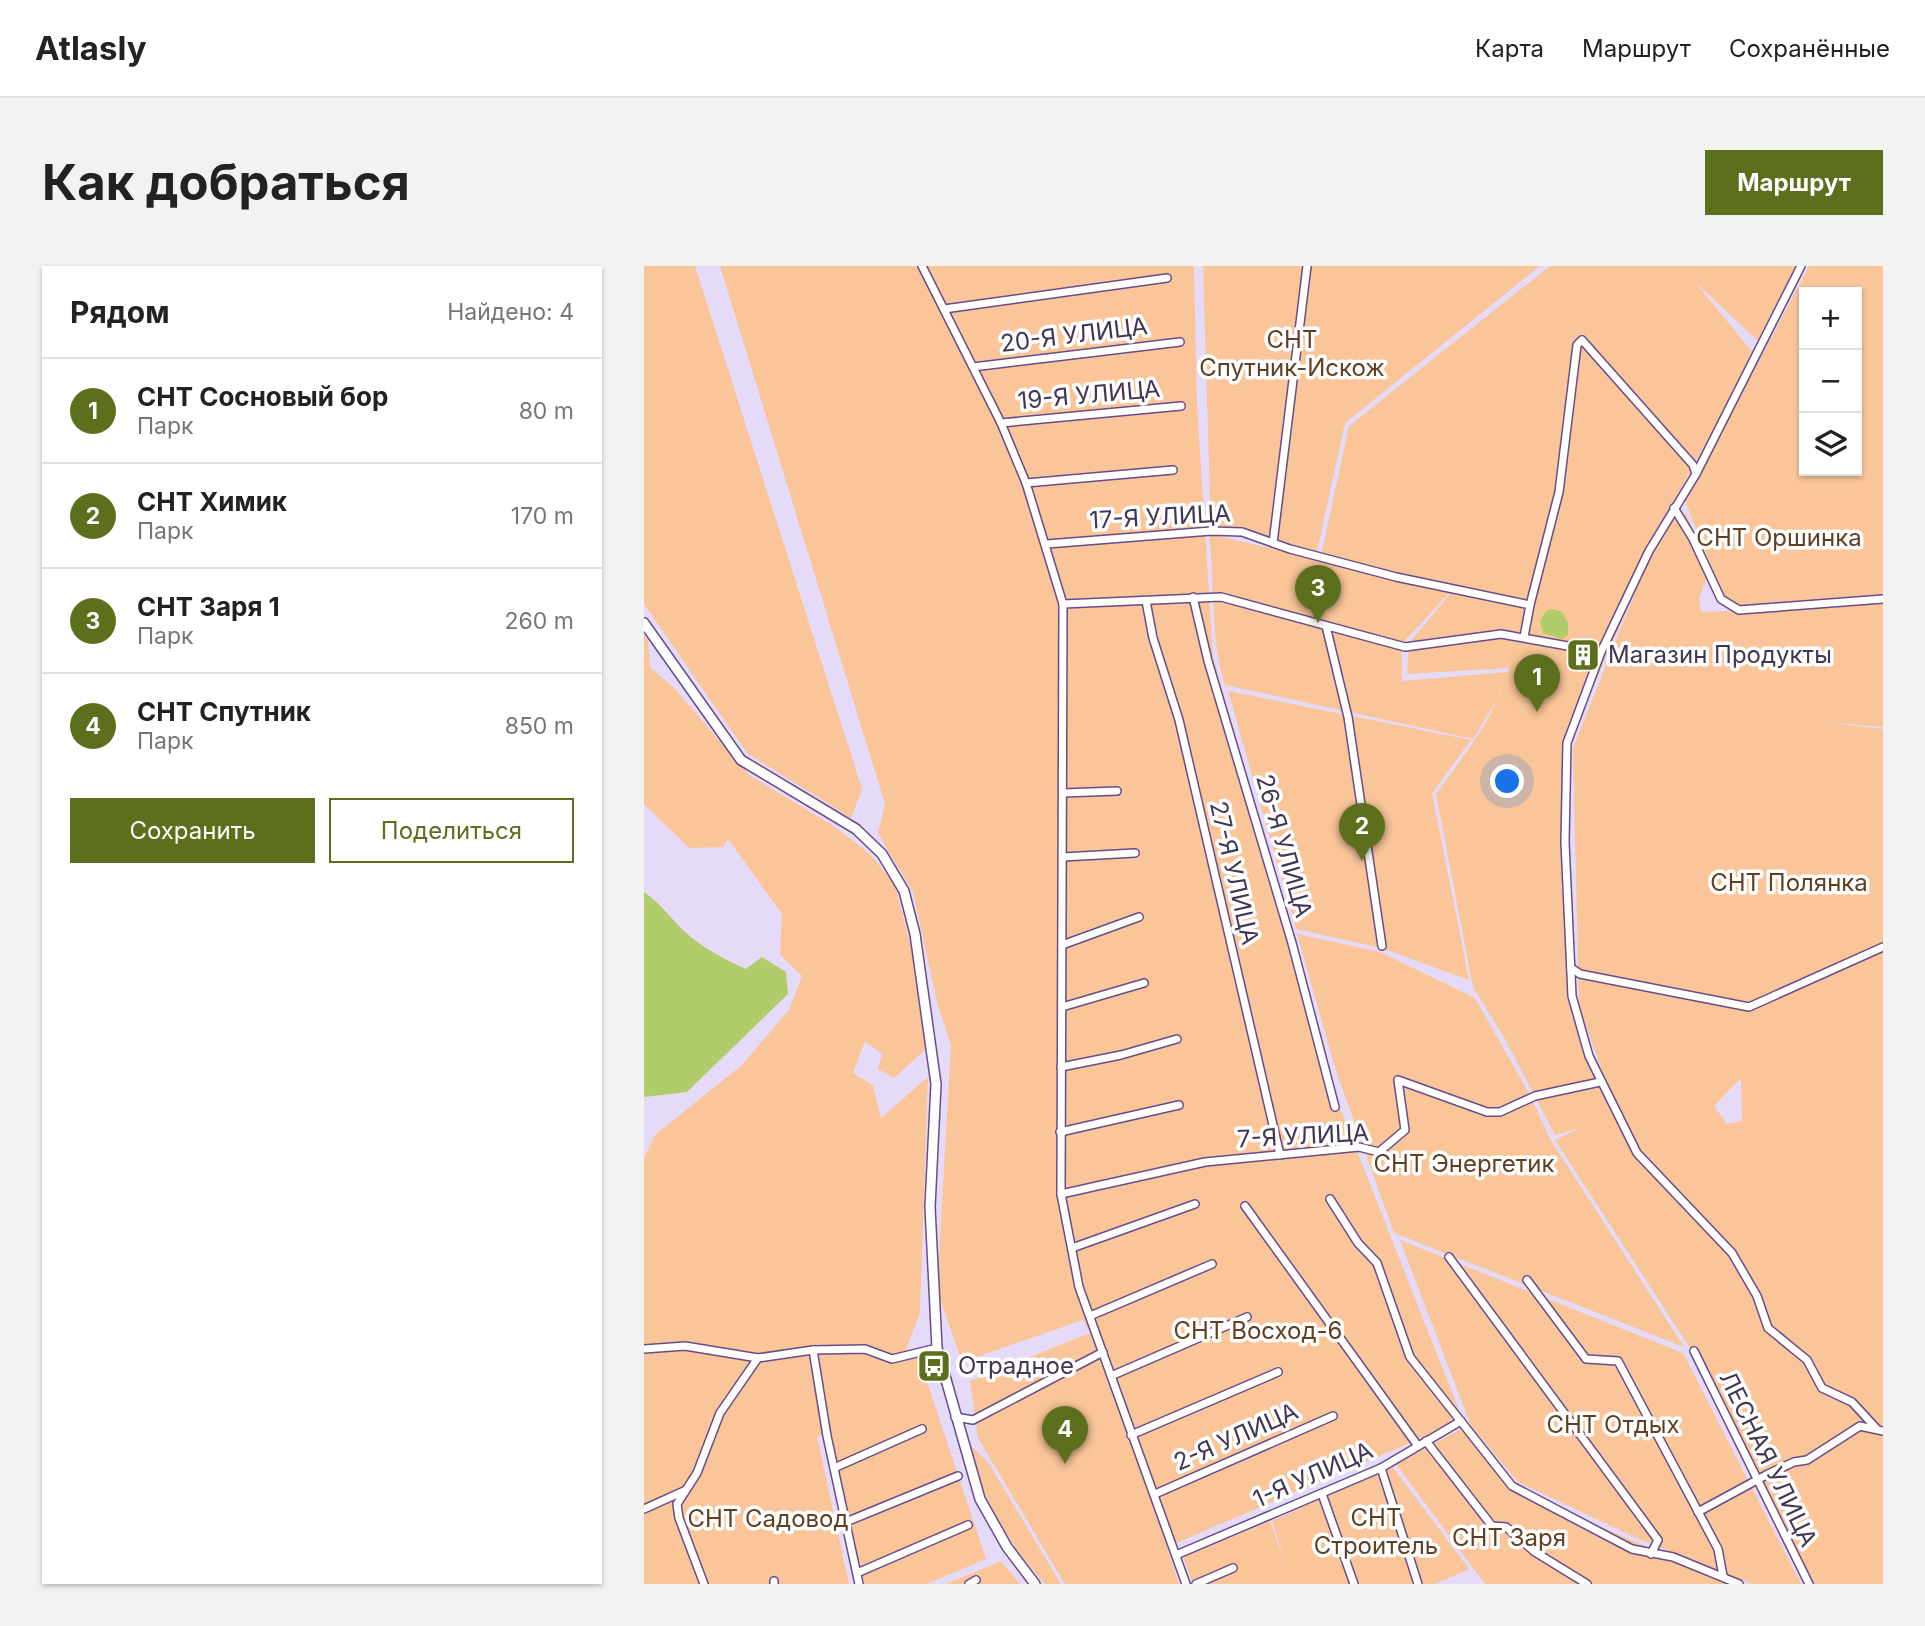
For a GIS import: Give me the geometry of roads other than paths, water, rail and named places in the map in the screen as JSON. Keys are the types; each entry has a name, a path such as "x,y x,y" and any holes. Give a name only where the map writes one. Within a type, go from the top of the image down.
{"main road":[{"path":"644,623 741,760 851,825 876,847 892,868 907,899 914,925 936,1084 930,1207 937,1348 954,1417 985,1510 1017,1563 1035,1584"}],"street":[{"path":"922,266 1001,423 1027,483 1063,604 1061,1195 1079,1287 1186,1584"},
{"path":"1273,543 1307,266"},
{"path":"1801,266 1696,474 1649,551 1601,652 1567,743 1565,842 1572,996 1589,1056 1637,1153 1732,1253 1757,1296 1768,1328 1807,1360 1822,1388 1852,1402 1879,1429"},
{"path":"944,309 1167,278"},
{"path":"1524,637 1559,492 1577,345 1582,340 1693,465 1696,474"},
{"name":"20-Я УЛИЦА","path":"973,367 1180,342"},
{"name":"19-Я УЛИЦА","path":"1001,423 1181,406"},
{"path":"1027,483 1173,470"},
{"path":"1674,508 1693,539 1721,599 1739,610 1883,598"},
{"name":"17-Я УЛИЦА","path":"1047,544 1211,531 1242,532 1396,577 1530,605"},
{"name":"26-Я УЛИЦА","path":"1193,597 1212,675 1292,943 1335,1107"},
{"path":"1063,604 1221,597 1405,647 1502,634 1601,652"},
{"name":"27-Я УЛИЦА","path":"1146,601 1153,638 1179,720 1280,1155"},
{"path":"1326,626 1348,717 1382,946"},
{"path":"1063,793 1116,791"},
{"path":"1063,857 1135,853"},
{"path":"1062,945 1139,917"},
{"path":"1571,968 1580,974 1749,1007 1883,947"},
{"path":"1062,1007 1144,983"},
{"path":"1061,1067 1121,1055 1177,1039"},
{"name":"7-Я УЛИЦА","path":"1061,1195 1205,1162 1359,1147 1379,1152 1405,1130 1398,1080 1487,1112 1500,1112 1535,1096 1600,1082"},
{"path":"1060,1132 1179,1105"},
{"path":"1330,1199 1358,1243 1377,1263 1410,1357 1513,1486 1632,1549 1673,1557 1739,1584"},
{"path":"1072,1248 1195,1203"},
{"path":"1245,1206 1418,1446"},
{"path":"1449,1257 1658,1540 1651,1554"},
{"path":"1090,1316 1212,1264"},
{"path":"1527,1280 1586,1359 1618,1361 1718,1549 1723,1577"},
{"path":"1111,1376 1247,1317"},
{"path":"644,1349 685,1346 758,1358 813,1350 865,1349 892,1359 937,1348"},
{"path":"813,1350 827,1436 859,1584"},
{"name":"ЛЕСНАЯ УЛИЦА","path":"1694,1351 1809,1584"},
{"path":"954,1417 972,1420 1103,1352"},
{"path":"704,1584 679,1518 677,1504 697,1474 720,1413 758,1358"},
{"path":"1131,1435 1278,1372"},
{"name":"2-Я УЛИЦА","path":"1155,1494 1333,1416"},
{"name":"1-Я УЛИЦА","path":"1175,1555 1381,1468 1461,1422"},
{"path":"1698,1512 1794,1462 1807,1460 1860,1426 1879,1429"},
{"path":"834,1468 922,1429"},
{"path":"1426,1441 1492,1526 1506,1527 1535,1552 1587,1584"},
{"path":"1381,1468 1418,1584"},
{"path":"846,1522 958,1476"},
{"path":"644,1509 684,1491"},
{"path":"1322,1494 1354,1584"},
{"path":"857,1573 968,1525"},
{"path":"1196,1584 1233,1569"}],"place":[{"name":"СНТ Заря 1","path":"1318,623"},
{"name":"Магазин Продукты","path":"1583,655"},
{"name":"СНТ Сосновый бор","path":"1537,712"},
{"name":"СНТ Химик","path":"1362,861"},
{"name":"Отрадное","path":"934,1366"},
{"name":"СНТ Спутник","path":"1065,1464"}],"park label":[{"name":"СНТ Спутник-Искож","path":"1292,354"},
{"name":"СНТ Оршинка","path":"1779,538"},
{"name":"СНТ Полянка","path":"1789,883"},
{"name":"СНТ Энергетик","path":"1464,1164"},
{"name":"СНТ Восход-6","path":"1258,1331"},
{"name":"СНТ Отдых","path":"1613,1425"},
{"name":"СНТ Садовод","path":"768,1519"},
{"name":"СНТ Строитель","path":"1376,1532"},
{"name":"СНТ Заря","path":"1509,1538"}]}
